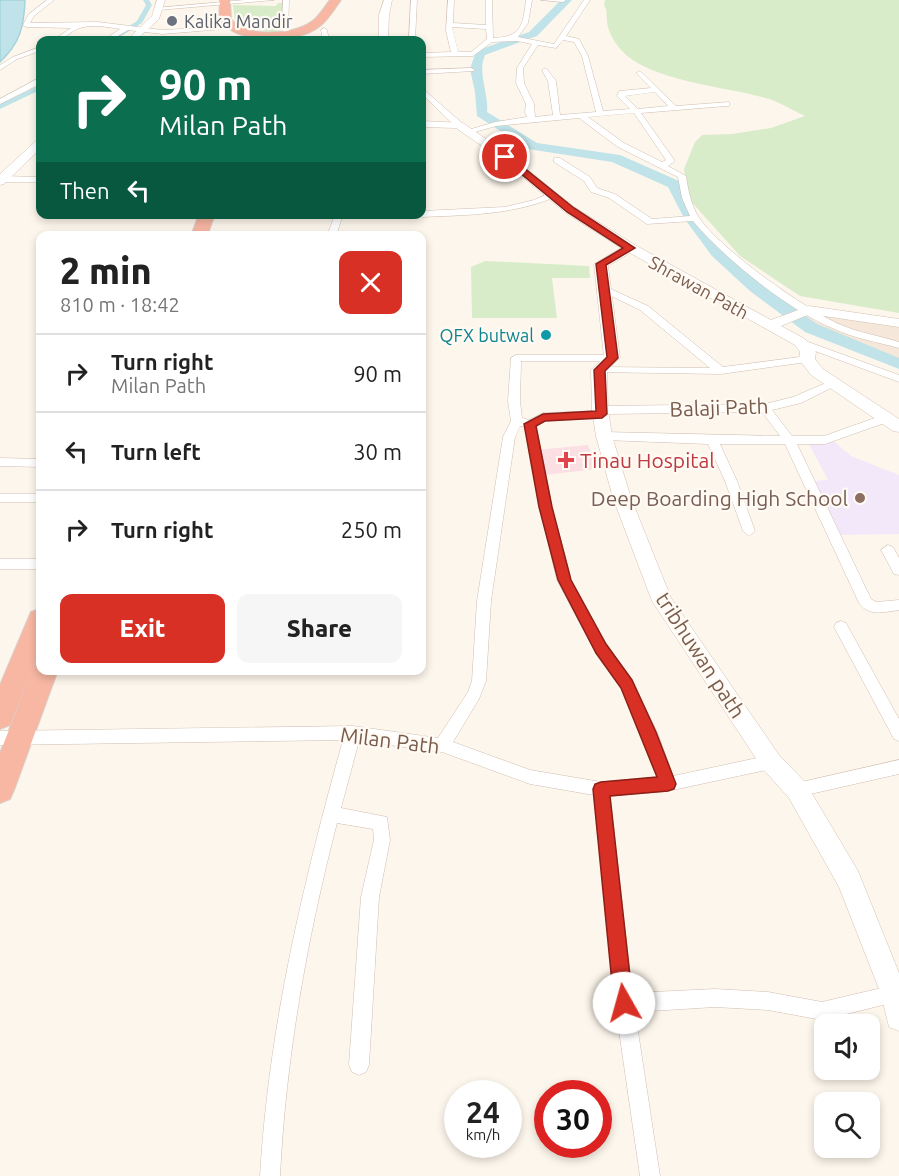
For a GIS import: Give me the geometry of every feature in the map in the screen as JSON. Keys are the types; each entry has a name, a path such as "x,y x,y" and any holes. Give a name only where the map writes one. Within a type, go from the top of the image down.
{"highway":[{"path":"324,30 336,0"},
{"path":"293,36 324,30 350,0"},
{"path":"221,1 216,21 221,29 241,36"},
{"path":"221,1 225,20 231,27 279,36"},
{"path":"1,711 36,628"},
{"path":"0,790 10,737 33,703 43,675"}],"street":[{"path":"51,0 30,15 27,25 98,24 173,33 221,29"},
{"path":"134,36 156,16 160,4 271,0"},
{"path":"286,0 285,30 288,36"},
{"path":"383,36 384,15 388,0"},
{"path":"412,36 414,0"},
{"path":"451,0 449,8 450,41 455,55"},
{"path":"489,0 490,40"},
{"path":"510,40 524,27 529,0"},
{"path":"544,0 562,0"},
{"path":"426,55 475,54 490,40 510,40 556,46 587,0"},
{"path":"450,25 489,27"},
{"path":"62,36 78,26"},
{"path":"113,36 126,28"},
{"path":"563,38 577,40 585,56 600,113"},
{"path":"532,119 529,112 530,104 520,83 520,68 536,43"},
{"path":"0,68 15,58 36,50"},
{"path":"426,72 471,70"},
{"path":"546,70 552,81 557,117"},
{"path":"640,73 674,108"},
{"path":"0,102 36,83"},
{"path":"658,90 622,93 621,96 635,110 670,161 661,166"},
{"path":"426,94 459,124"},
{"path":"471,132 495,124 532,119 726,104"},
{"path":"580,115 621,145 682,176 683,189 695,218 730,252 805,311 829,324 899,345"},
{"path":"426,124 459,124"},
{"name":"Shrawan Path","path":"459,124 505,157 570,210 630,248 775,323 801,342 899,378"},
{"path":"0,179 36,148"},
{"path":"557,160 587,180 594,190 612,196 650,222 695,218"},
{"path":"0,179 36,180"},
{"path":"426,214 503,208 540,201 552,195"},
{"name":"tribhuwan path","path":"630,248 601,264 606,364 601,412 604,436 622,498 662,601 771,762 797,790 849,880 894,994 899,1017"},
{"path":"604,289 644,308 721,371"},
{"path":"775,323 805,311 896,321"},
{"path":"801,342 808,352 807,359 817,372 893,423"},
{"path":"668,784 627,684 601,649 564,580 523,423 514,401 516,358 721,371 807,359"},
{"name":"Balaji Path","path":"523,423 543,417 601,412 765,408 797,400 833,383"},
{"path":"765,408 789,441 836,542 870,607 899,605"},
{"path":"442,745 474,695 479,681 484,601 509,437 523,423"},
{"path":"604,436 712,440 825,440 893,423"},
{"path":"712,440 731,481 749,531"},
{"path":"0,462 36,463"},
{"path":"0,498 36,498"},
{"path":"888,550 899,570"},
{"path":"0,564 36,564"},
{"path":"841,627 899,734"},
{"path":"1,711 33,703"},
{"path":"270,1176 272,1122 284,1024 330,814 353,733"},
{"name":"Milan Path","path":"10,737 353,733 442,745 530,777 601,789 668,784 771,762"},
{"path":"797,790 899,767"},
{"path":"601,789 624,1003 650,1176"},
{"path":"330,814 381,823 382,840 370,897 359,1065"},
{"path":"624,1003 715,998 768,1001 822,1011 894,994"}],"shaded area":[{"path":"801,311 899,320 899,363 811,328 792,315"},
{"name":"Deep Boarding High School","path":"830,438 851,456 899,475 899,534 837,535 814,481 828,480 807,440"},
{"name":"Tinau Hospital","path":"588,445 597,469 544,475 536,450"}],"green space":[{"path":"605,0 899,0 899,313 800,296 740,256 688,198 684,169 695,142 702,135 732,134 771,128 805,116 772,100 671,77 634,61 621,50 610,33"},
{"path":"278,3 283,3 280,33 258,30 235,23 233,5 276,6"},
{"path":"485,261 589,266 590,278 552,278 557,318 472,318 471,267"}],"water":[{"path":"0,0 25,0 20,34 0,62"}],"waterway":[{"path":"117,36 140,22 149,5 146,0"},
{"path":"567,0 533,34 480,53 475,69 481,92 481,113 533,146 615,158 674,184 691,218 717,253 756,288 811,328 899,364"},
{"path":"0,107 36,89"}],"place":[{"name":"Kalika Mandir","path":"172,21"},
{"name":"QFX butwal","path":"546,335"},
{"name":"Tinau Hospital","path":"566,460"},
{"name":"Deep Boarding High School","path":"860,498"}],"route":[{"path":"505,157 570,210 630,248 601,264 612,358 599,370 602,414 543,417 530,424 546,507 564,580 601,649 627,684 668,784 601,789 624,1003"}]}
